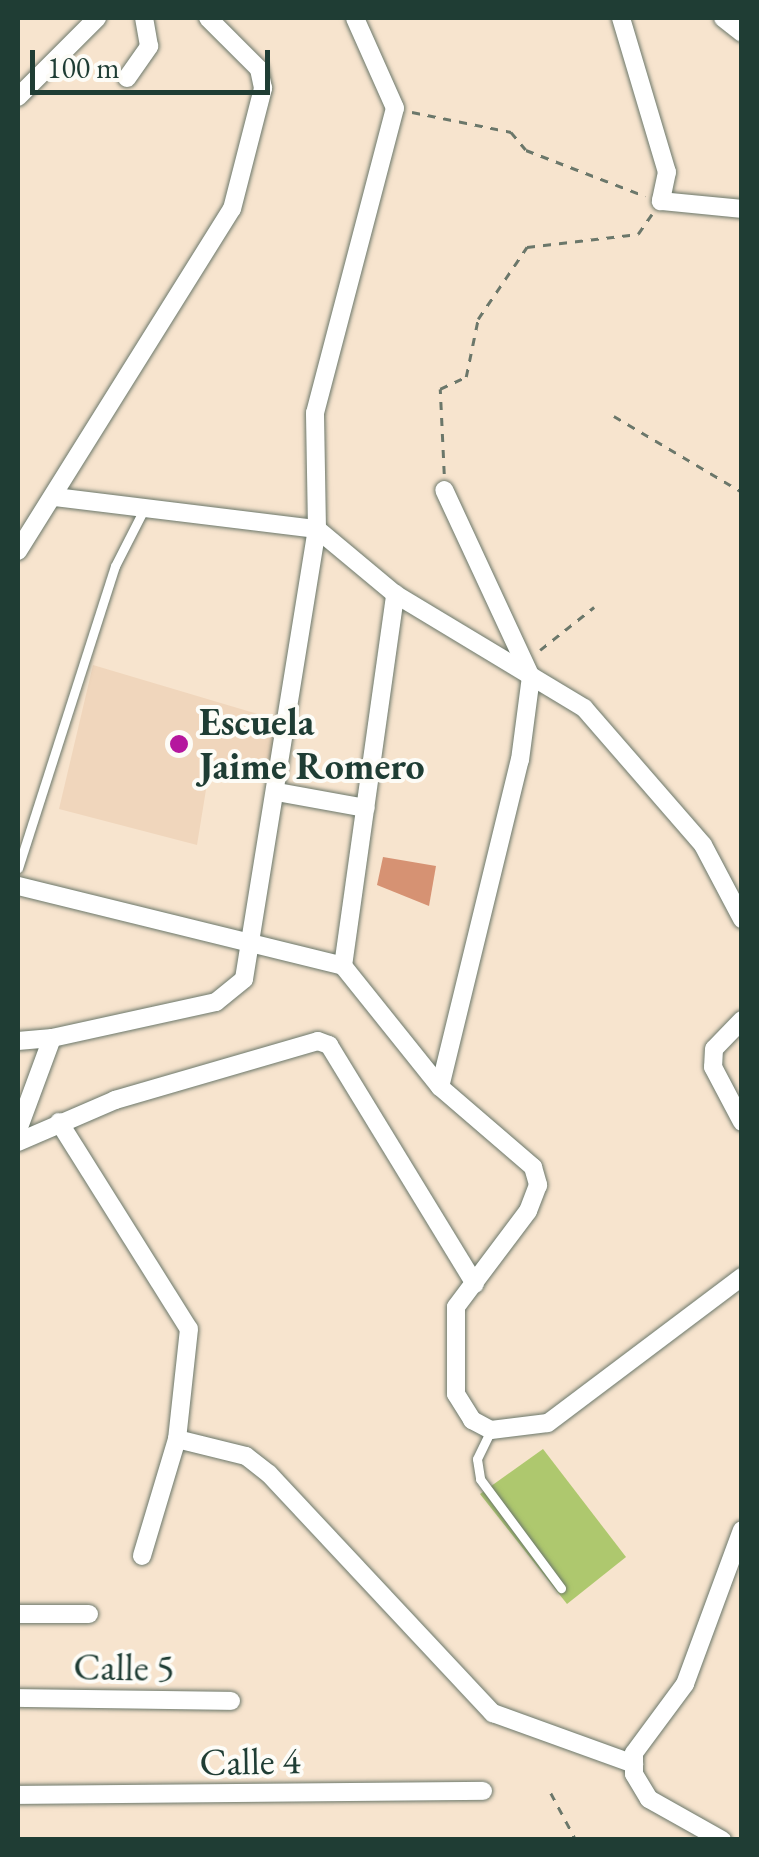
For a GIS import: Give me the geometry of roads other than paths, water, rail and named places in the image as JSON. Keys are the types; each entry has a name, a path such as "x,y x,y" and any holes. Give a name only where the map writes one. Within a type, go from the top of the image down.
{"street":[{"path":"18,96 98,18"},
{"path":"127,78 150,46 144,18"},
{"path":"18,551 55,498 232,209 263,88 258,70 208,18"},
{"path":"18,1041 52,1038 226,998 254,945 316,529 315,414 395,108 355,18"},
{"path":"621,18 667,172 661,201 742,209"},
{"path":"723,18 742,33"},
{"path":"440,1087 520,760 529,669 444,490"},
{"path":"55,498 143,512 316,529 395,594 529,669 584,708 704,845 742,919"},
{"path":"344,966 395,594"},
{"path":"277,792 366,808"},
{"path":"18,886 344,966 440,1087 533,1167 538,1185 456,1307 456,1394 491,1430 548,1423 742,1277"},
{"path":"742,1020 714,1049 714,1068 742,1122"},
{"path":"18,1130 52,1038"},
{"path":"18,1142 59,1122 303,1043 329,1045 475,1284"},
{"path":"59,1122 182,1304 189,1346 177,1440 142,1556"},
{"path":"177,1440 246,1456 268,1474 493,1713 634,1764"},
{"path":"722,1840 649,1799 634,1764 642,1736 684,1684 742,1530"},
{"path":"18,1614 89,1614"},
{"name":"Calle 5","path":"18,1698 230,1701"},
{"name":"Calle 4","path":"18,1796 484,1790"}],"lane":[{"path":"18,868 115,566 143,512"},
{"path":"491,1430 477,1459 480,1479 561,1588"}],"place":[{"name":"Escuela Jaime Romero","path":"179,744"}]}
